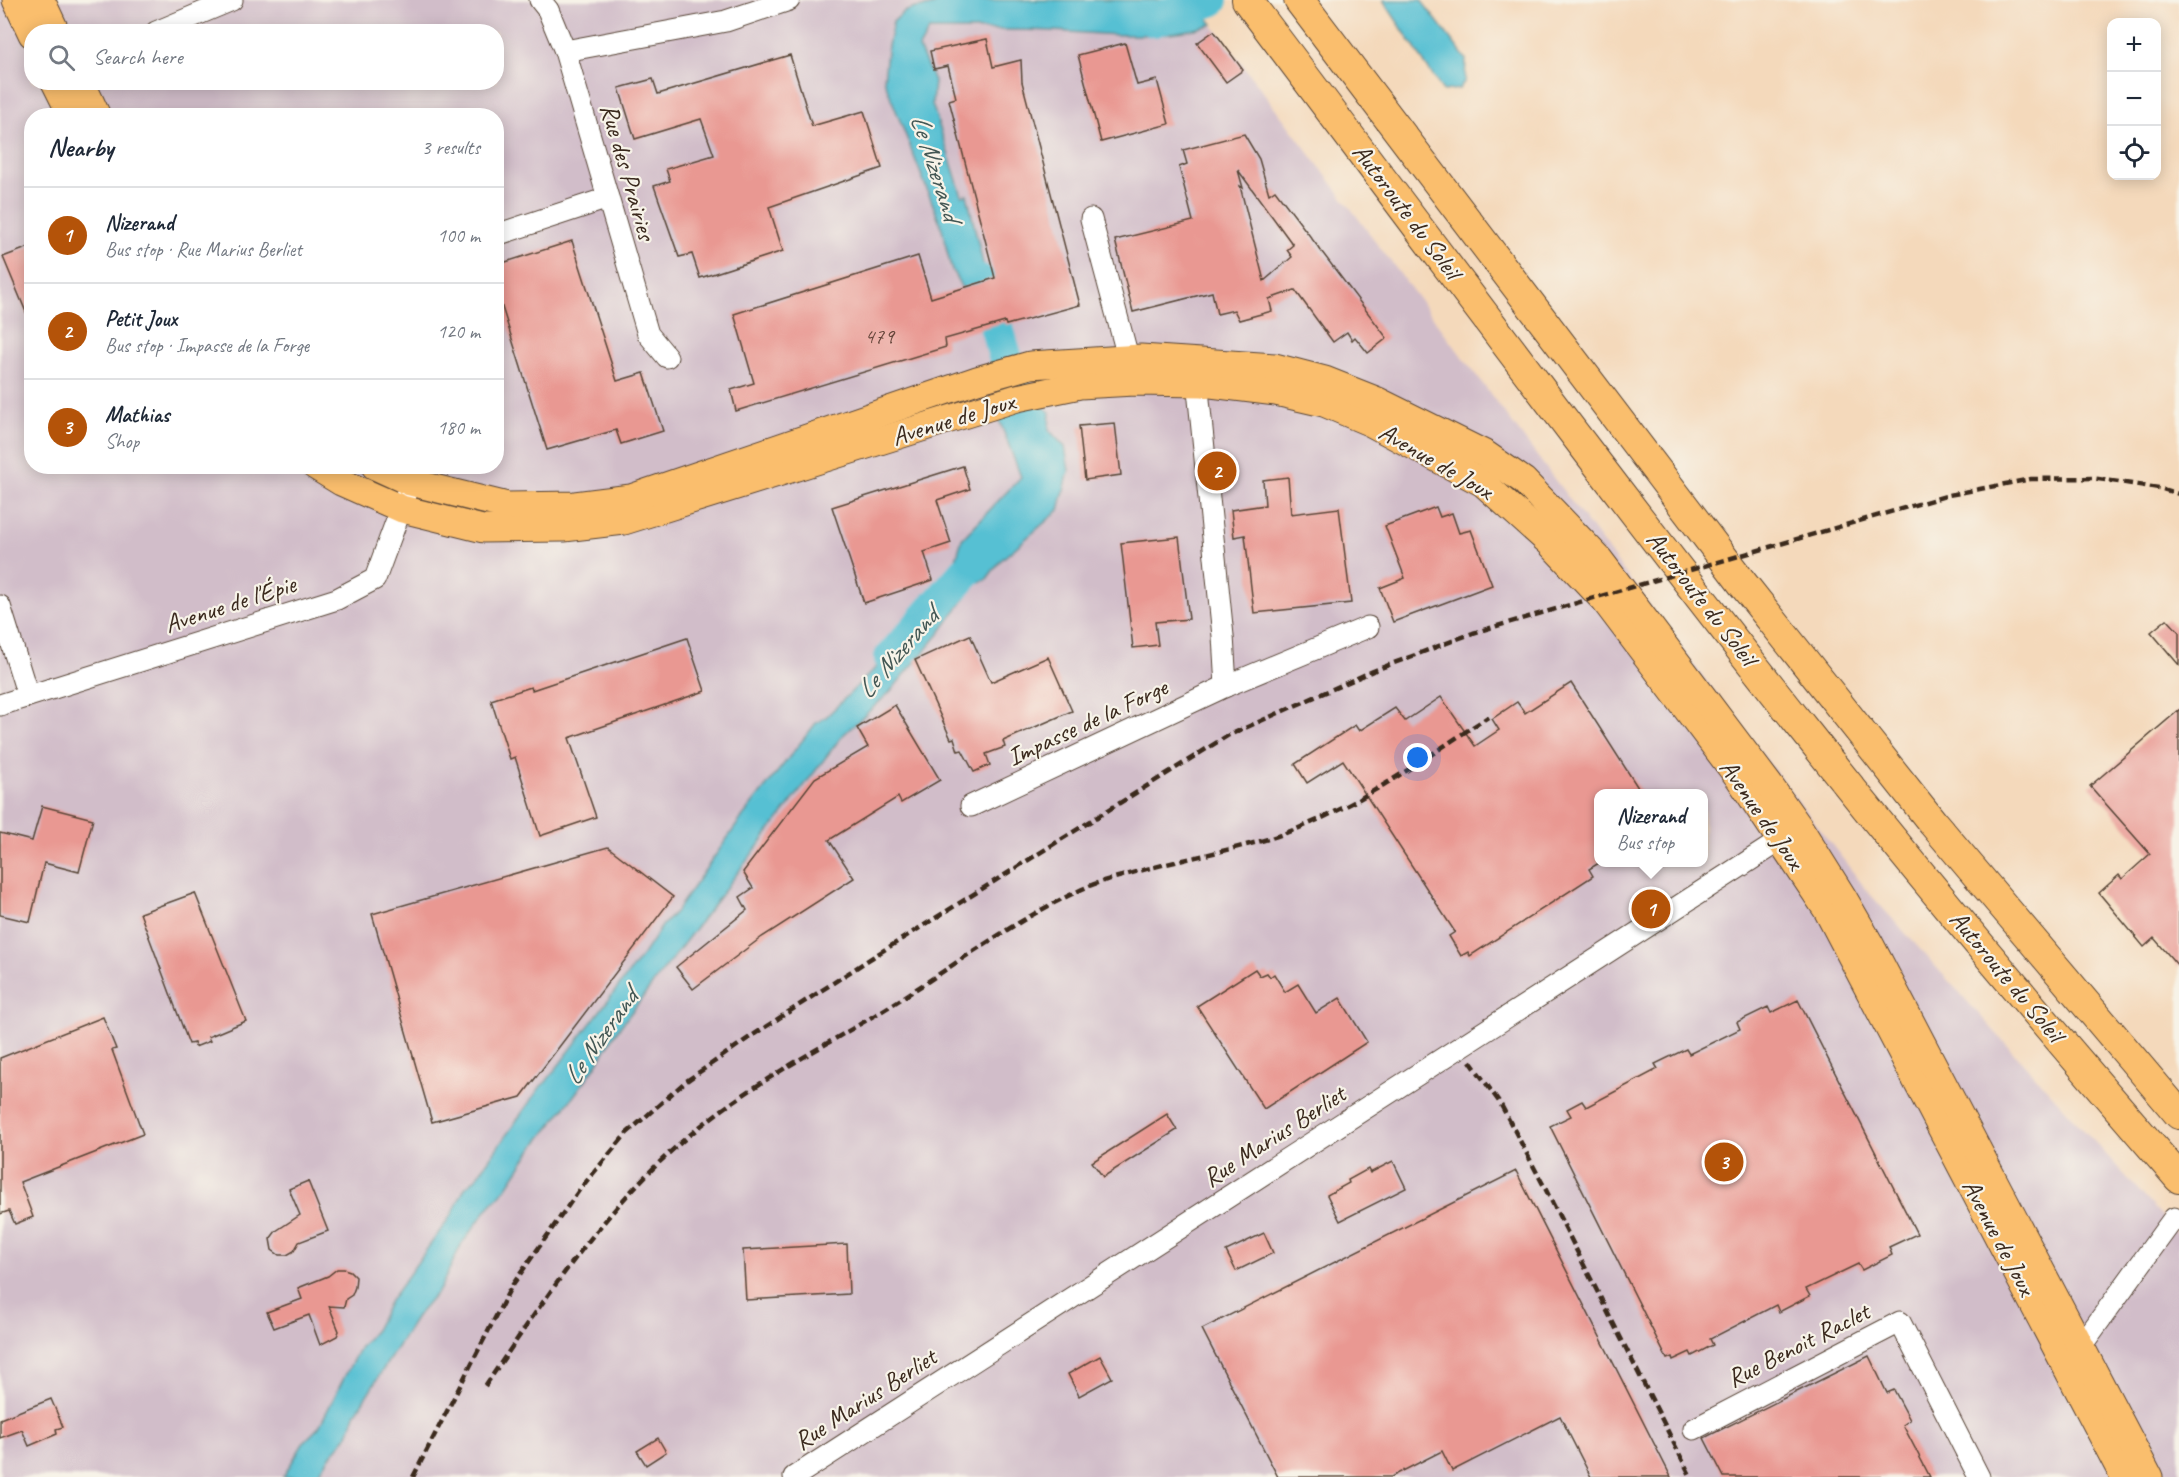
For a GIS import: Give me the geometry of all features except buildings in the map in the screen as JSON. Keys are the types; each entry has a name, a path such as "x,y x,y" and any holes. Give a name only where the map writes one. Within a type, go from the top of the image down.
{"highway":[{"name":"Autoroute du Soleil","path":"1247,0 1689,583 1808,735 2008,980 2179,1178"},
{"name":"Autoroute du Soleil","path":"1299,0 1743,585 1933,823 2179,1114"}],"main road":[{"path":"16,0 27,24"},
{"path":"40,0 52,24"},
{"path":"59,90 68,108"},
{"path":"85,90 93,108"},
{"name":"Avenue de Joux","path":"392,474 410,482 508,506 575,505 631,498 977,380 1030,365 1196,372 1275,367 1326,380 1378,400 1485,454 1524,481 1599,559 1870,944 1952,1124 2071,1351 2149,1477"},
{"name":"Avenue de Joux","path":"328,474 402,509 483,529 564,528 624,521 983,408 1038,393 1080,385 1131,370"},
{"name":"Avenue de Joux","path":"2071,1351 2124,1477"}],"street":[{"path":"175,24 232,0"},
{"name":"Rue des Prairies","path":"540,0 548,10 565,51 648,334 666,357"},
{"path":"565,51 726,21 789,0"},
{"path":"504,232 608,198"},
{"path":"1091,219 1131,370"},
{"path":"1196,372 1226,686"},
{"name":"Avenue de l'Épie","path":"0,705 337,598 375,579 410,482"},
{"path":"0,606 28,696"},
{"name":"Impasse de la Forge","path":"971,806 1226,686 1368,627"},
{"name":"Rue Marius Berliet","path":"794,1477 1791,834"},
{"path":"2071,1351 2174,1218"},
{"name":"Rue Benoit Raclet","path":"1694,1429 1900,1322 1979,1477"}],"shaded area":[{"path":"0,0 1194,0 1716,694 1869,893 2179,1235 2179,1477 0,1477"}],"water":[{"path":"943,0 1185,0 1198,5 1213,24 1174,33 1134,35 1022,30 929,30 919,48 934,81 932,104 962,196 967,195 987,281 962,288 951,268 941,225 884,80 893,22 904,12 931,6"},
{"path":"1383,0 1421,0 1466,59 1465,81 1459,89 1443,91"},
{"path":"1030,395 1050,412 1049,430 1065,447 1069,471 1059,510 1000,561 986,580 974,583 962,595 965,598 939,634 889,693 842,736 617,1031 595,1067 532,1149 505,1190 487,1209 461,1245 440,1289 416,1317 355,1414 348,1435 317,1477 283,1477 304,1442 319,1427 360,1347 375,1330 390,1301 452,1214 465,1188 476,1178 541,1086 644,953 662,926 677,910 743,816 816,723 826,717 932,612 951,577 962,539 1021,477 995,409"}],"waterway":[{"name":"Le Nizerand","path":"1154,20 1211,0"},
{"name":"Le Nizerand","path":"978,280 992,312 1019,403"},
{"name":"Le Nizerand","path":"891,658 966,572"}],"railway":[{"path":"413,1477 511,1287 580,1189 627,1133 685,1082 750,1037 873,957 1227,736 1373,671 1473,633 1949,495 2031,479 2092,478 2159,488 2179,494"},
{"path":"485,1386 558,1281 611,1214 669,1153 747,1092 890,1006 1011,927 1061,899 1100,882 1292,831 1351,804 1379,788 1488,717"},
{"path":"1470,1061 1500,1103 1691,1477"}],"place":[{"name":"Petit Joux","path":"1217,471"},
{"name":"Nizerand","path":"1651,909"},
{"name":"Mathias","path":"1724,1162"}]}
